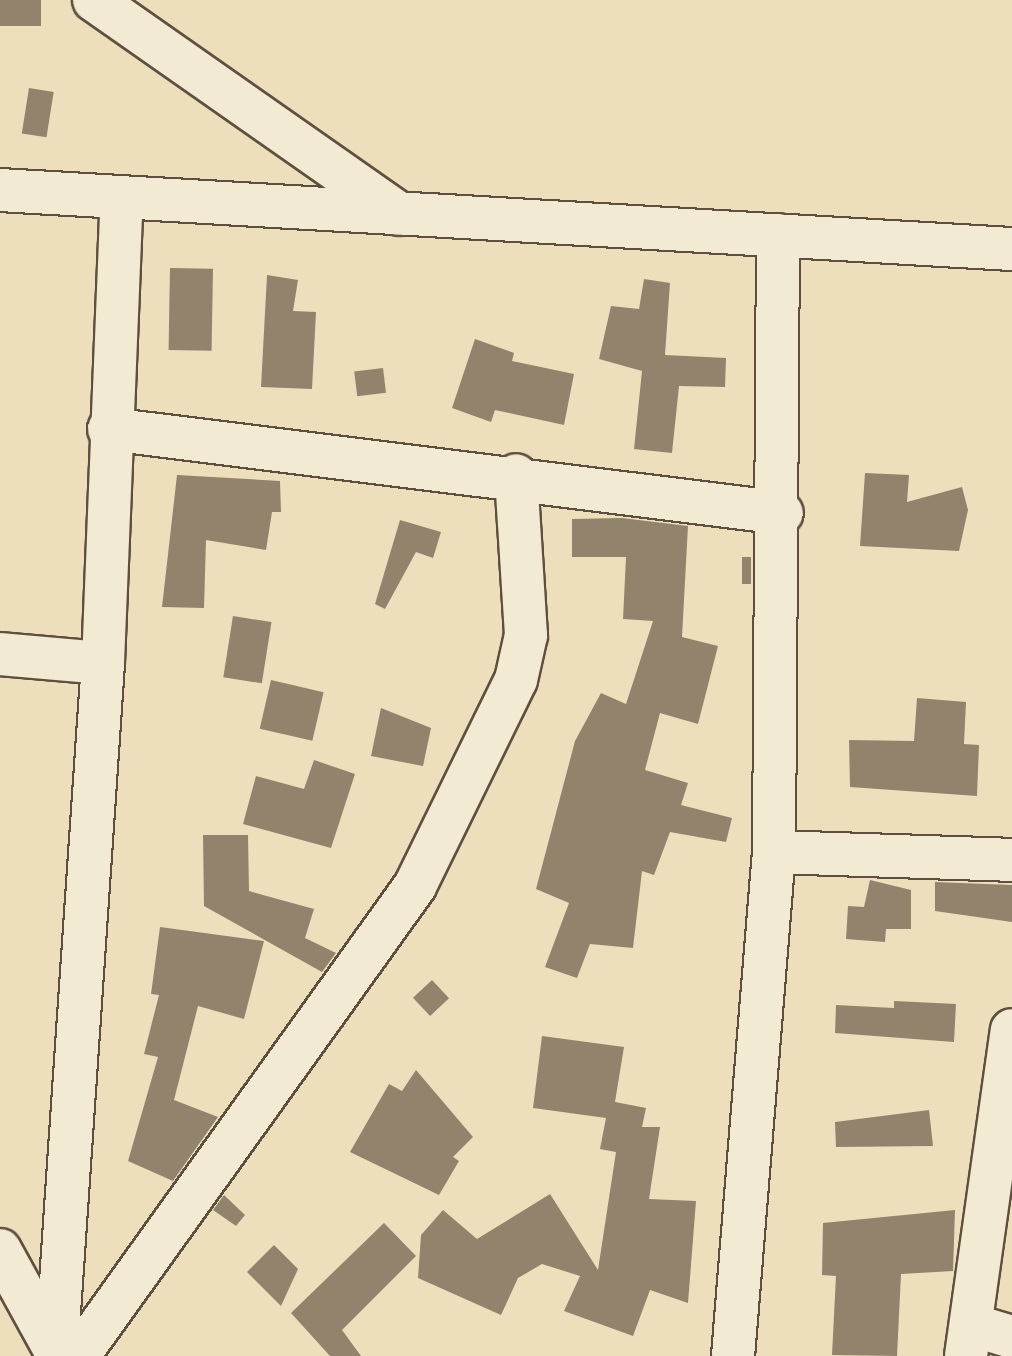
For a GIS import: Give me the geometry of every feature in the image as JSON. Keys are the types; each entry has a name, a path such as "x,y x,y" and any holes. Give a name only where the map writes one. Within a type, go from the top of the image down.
{"street":[{"path":"94,0 400,214"},
{"path":"0,190 1012,249"},
{"path":"63,1354 103,663 122,198"},
{"path":"734,1356 774,852 782,512 778,236"},
{"path":"110,429 516,475 782,512"},
{"path":"63,1354 415,886 516,680 526,634 516,475"},
{"path":"0,654 103,663"},
{"path":"774,852 1012,860"},
{"path":"1012,1030 969,1340 1012,1337"},
{"path":"0,1250 63,1354"}],"building":[{"path":"0,0 41,0 41,26 0,26"},
{"path":"29,88 54,92 46,137 22,133"},
{"path":"170,268 213,269 212,351 169,350"},
{"path":"267,275 298,280 293,311 316,312 312,389 261,387"},
{"path":"644,279 670,283 665,355 726,358 725,387 679,386 672,453 634,449 642,371 599,359 611,306 639,309"},
{"path":"475,339 514,353 512,361 574,374 564,425 495,410 491,422 452,408"},
{"path":"383,368 386,393 357,396 354,372"},
{"path":"865,473 909,475 907,502 962,487 968,510 959,551 860,546"},
{"path":"177,475 280,481 281,512 272,512 266,550 206,540 204,608 162,607"},
{"path":"622,518 688,526 682,637 718,646 698,724 660,713 645,770 688,783 681,805 732,818 726,842 670,832 654,875 642,871 633,948 590,944 577,978 545,967 569,903 536,889 575,741 601,693 626,704 653,621 623,619 626,557 572,557 572,519"},
{"path":"400,520 441,532 433,558 416,552 385,609 375,604"},
{"path":"742,557 751,557 751,584 742,584"},
{"path":"233,616 272,622 262,683 223,677"},
{"path":"271,680 324,692 312,741 260,729"},
{"path":"917,698 966,702 964,744 979,745 977,796 850,787 849,740 914,741"},
{"path":"381,708 431,728 423,766 371,756"},
{"path":"314,760 355,774 331,848 243,824 256,776 304,789"},
{"path":"203,835 248,835 249,891 314,909 305,938 336,953 322,972 204,906"},
{"path":"870,880 911,890 911,929 886,929 885,942 846,939 848,906 864,907"},
{"path":"935,882 1012,885 1012,922 935,911"},
{"path":"160,927 264,941 244,1019 198,1006 174,1100 218,1117 173,1181 128,1161 158,1057 144,1054 159,995 151,994"},
{"path":"432,980 449,998 430,1016 413,998"},
{"path":"894,1001 956,1004 954,1042 835,1033 836,1005 894,1008"},
{"path":"542,1036 624,1047 615,1102 646,1108 642,1127 660,1127 649,1199 696,1201 688,1303 650,1290 633,1336 564,1311 580,1276 542,1264 518,1278 501,1315 418,1278 421,1235 443,1210 477,1239 550,1194 598,1270 616,1152 600,1149 606,1118 533,1108"},
{"path":"416,1070 473,1137 453,1157 459,1161 439,1195 350,1152 389,1084 402,1091"},
{"path":"929,1110 933,1146 836,1147 835,1122"},
{"path":"224,1195 245,1215 236,1226 213,1210"},
{"path":"955,1210 953,1271 901,1274 897,1356 832,1355 836,1276 822,1275 823,1223"},
{"path":"384,1223 416,1256 342,1330 361,1356 330,1356 291,1313"},
{"path":"274,1245 298,1269 281,1306 247,1272"}]}
